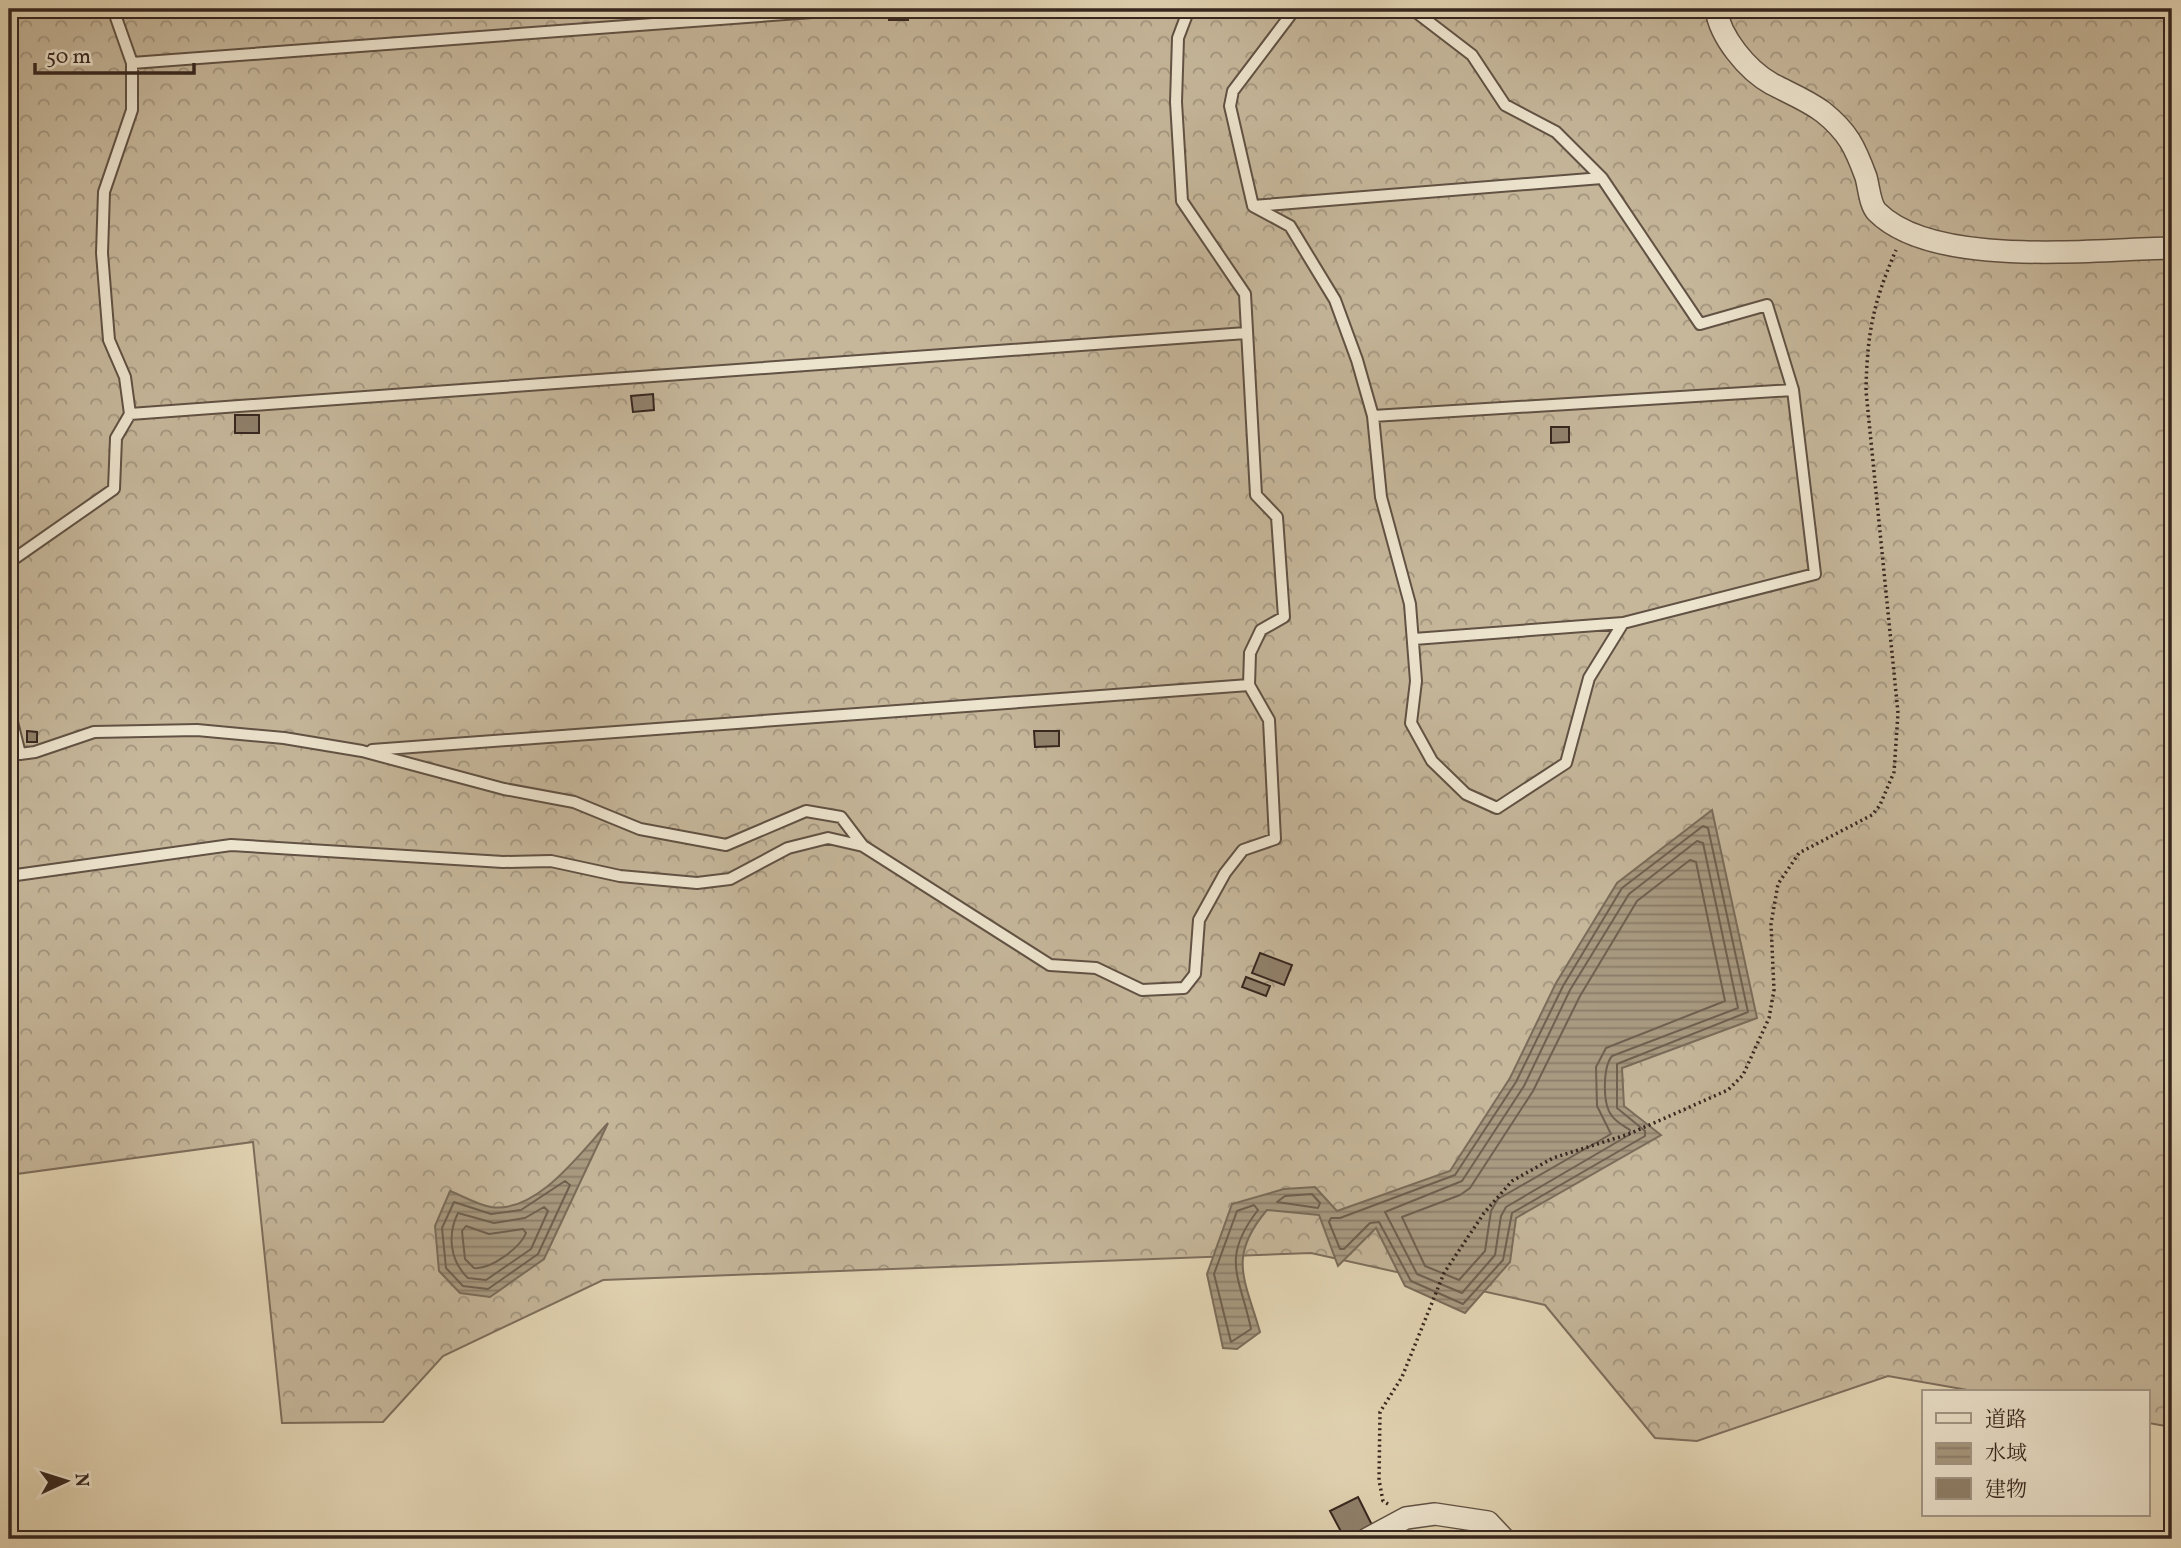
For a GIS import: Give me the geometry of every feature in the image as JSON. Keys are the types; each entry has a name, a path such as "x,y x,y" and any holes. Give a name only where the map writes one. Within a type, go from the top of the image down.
{"street":[{"path":"1716,9 1731,46 1768,82 1813,104 1844,130 1866,178 1875,210 1904,232 1948,245 2008,251 2172,248"},
{"path":"1367,1539 1406,1518 1435,1514 1488,1522 1504,1539"}],"lane":[{"path":"9,577 11,561 114,489 116,438 130,414 125,377 109,340 102,253 104,192 132,110 132,63 113,9"},
{"path":"132,63 853,9"},
{"path":"9,876 231,845 503,862 551,861 620,876 698,883 730,879 788,848 828,838 863,846 1050,965 1096,968 1142,990 1184,988 1195,974 1199,920 1225,873 1243,850 1275,839 1269,720 1249,685 1250,653 1261,630 1284,617 1277,517 1256,495 1245,294 1182,201 1176,102 1178,38 1189,9"},
{"path":"1295,9 1233,91 1230,106 1253,206 1290,226 1335,300 1357,360 1373,416 1381,497 1410,604 1416,681 1410,723 1432,761 1466,794 1497,808 1566,762 1589,678 1623,623"},
{"path":"1412,9 1472,55 1505,105 1556,132 1602,178 1700,324 1767,305 1794,390 1815,574 1623,623 1414,639"},
{"path":"1253,206 1602,178"},
{"path":"130,414 1246,333"},
{"path":"1373,416 1794,390"},
{"path":"362,751 1249,685"},
{"path":"9,710 20,754 35,752 94,732 197,730 284,738 362,751 504,789 575,802 640,830 726,845 806,811 841,817 863,846"}],"path":[{"path":"1406,1518 1383,1501 1379,1480 1380,1412 1402,1377 1444,1273 1512,1181 1553,1158 1629,1135 1728,1090 1743,1074 1769,1018 1774,990 1771,924 1778,884 1799,853 1872,815 1880,805 1894,772 1898,713 1866,391 1866,345 1875,298 1904,232"}],"green space":[{"path":"9,9 2172,9 2172,1427 2150,1423 2150,1390 1968,1390 1888,1376 1697,1441 1655,1438 1545,1305 1311,1253 603,1280 443,1356 383,1422 282,1423 253,1142 9,1175"}],"water":[{"path":"1712,810 1757,1018 1622,1068 1624,1106 1661,1135 1516,1218 1510,1262 1465,1313 1405,1286 1376,1228 1338,1266 1319,1215 1267,1210 1247,1241 1243,1255 1245,1282 1260,1332 1237,1349 1223,1348 1207,1274 1232,1204 1284,1189 1315,1187 1337,1211 1450,1171 1510,1078 1556,983 1617,883"},
{"path":"608,1123 544,1259 490,1297 460,1293 439,1271 435,1226 450,1191 491,1207 508,1207 525,1201 557,1178"}],"building":[{"path":"329,9 351,9 351,16 330,17"},
{"path":"889,9 908,9 908,20 889,20"},
{"path":"653,394 654,410 633,412 631,396"},
{"path":"235,415 259,415 259,433 235,433"},
{"path":"1551,427 1569,427 1569,442 1551,443"},
{"path":"27,731 37,732 37,742 27,742"},
{"path":"1034,731 1059,731 1059,746 1035,747"},
{"path":"1260,953 1292,965 1284,985 1252,973"},
{"path":"1246,977 1270,986 1266,996 1242,987"},
{"path":"1358,1497 1373,1527 1345,1539 1330,1511"},
{"path":"1309,1532 1311,1539 1298,1539 1297,1535"}]}
